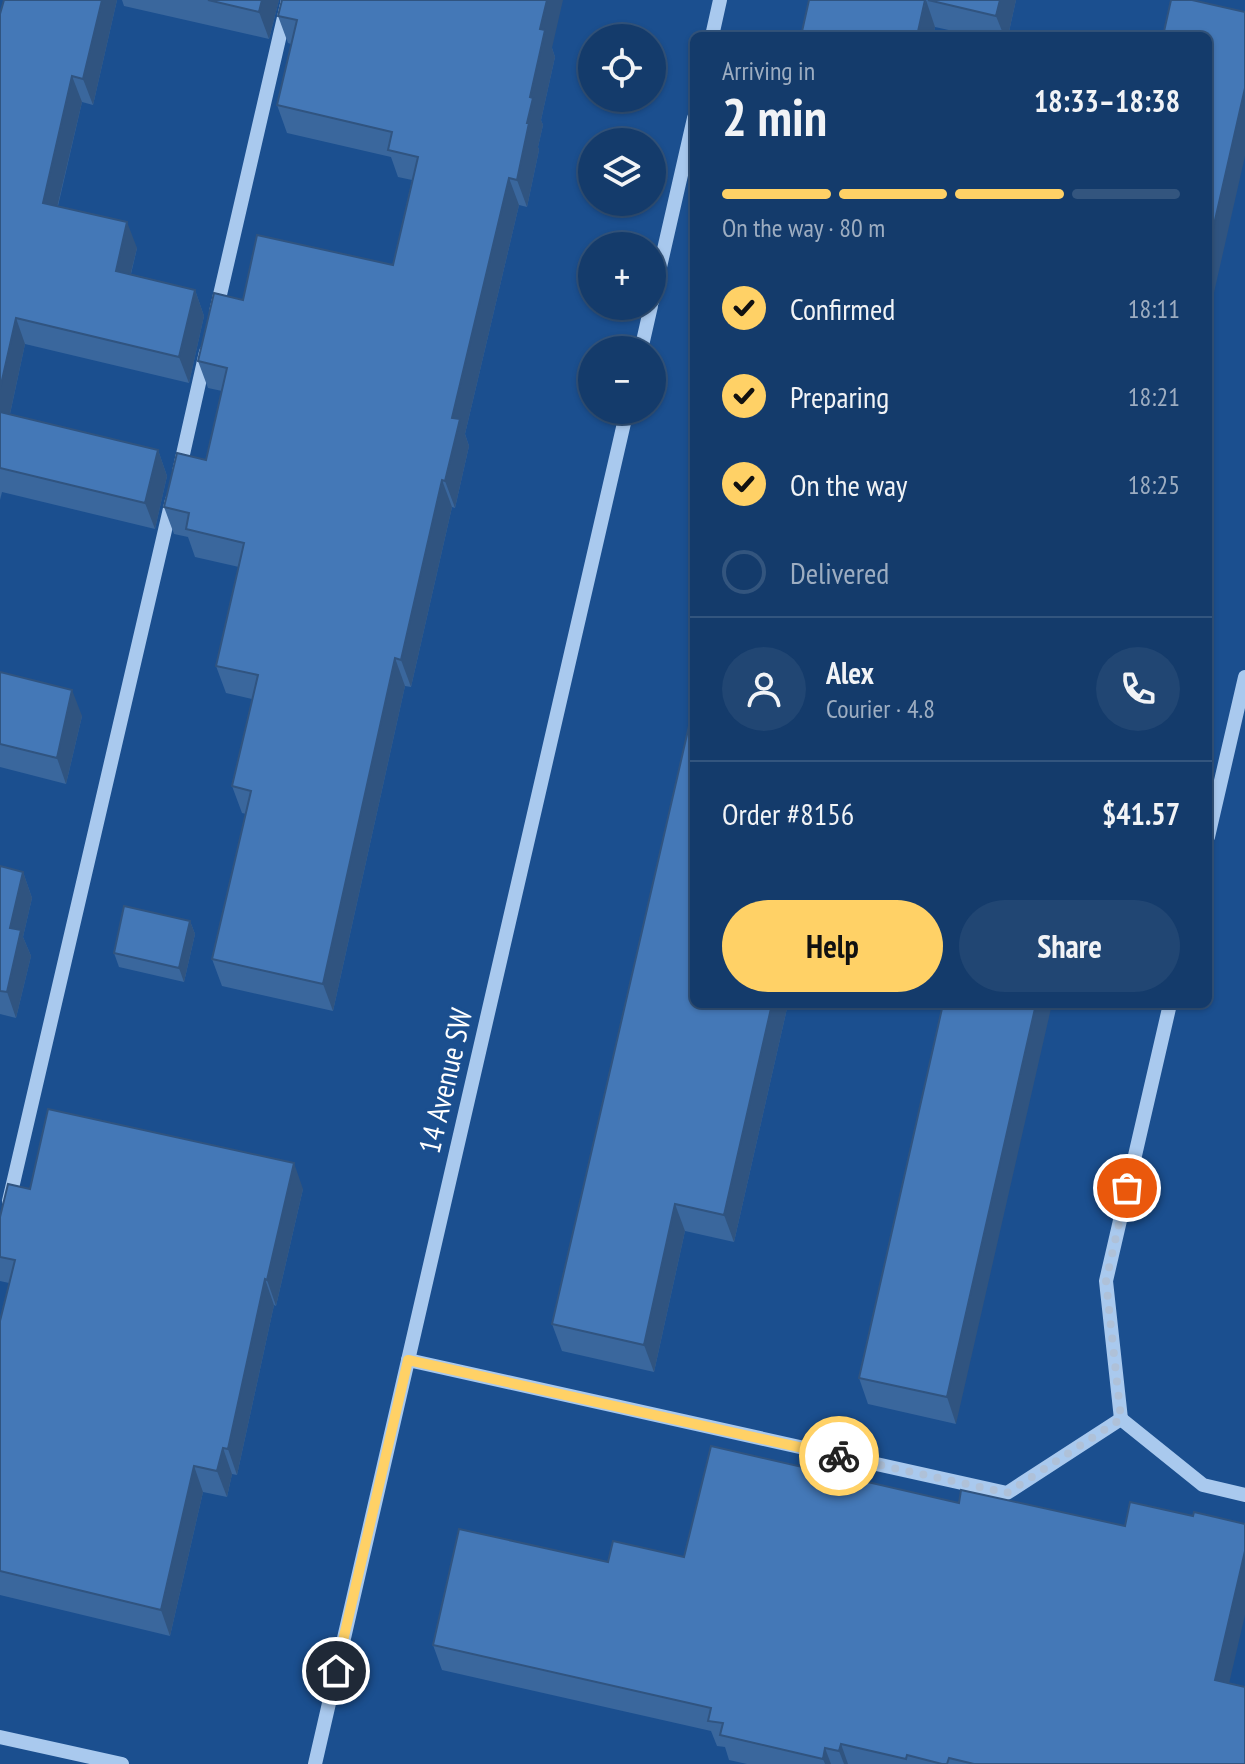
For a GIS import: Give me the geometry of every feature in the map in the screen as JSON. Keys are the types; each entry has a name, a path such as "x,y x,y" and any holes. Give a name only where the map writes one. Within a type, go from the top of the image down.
{"street":[{"path":"213,326 288,0"},
{"path":"713,32 720,0"},
{"path":"666,242 690,136"},
{"path":"7,1209 209,341"},
{"name":"14 Avenue SW","path":"315,1764 624,424"},
{"path":"1212,820 1245,677"},
{"path":"1169,1008 1106,1281 1121,1419 1203,1485 1245,1495"},
{"path":"408,1360 1007,1493 1121,1419"},
{"path":"0,1737 122,1764"}],"building":[{"path":"4,0 102,0 83,79 72,76 43,203 127,222 116,271 195,290 179,357 16,318 0,389 0,14"},
{"path":"208,0 262,0 259,12"},
{"path":"282,0 547,0 540,29 545,30 530,97 533,98 517,180 509,178 452,418 460,419 445,481 442,480 401,660 395,658 323,984 212,959 251,791 232,786 258,675 216,666 244,543 186,529 189,513 164,507 177,453 206,460 227,368 198,361 214,293 243,300 257,235 393,265 418,157 388,150 392,132 277,105 297,20 278,16"},
{"path":"809,0 925,0 918,32 802,32"},
{"path":"928,0 1000,0 996,16"},
{"path":"1171,0 1192,0 1245,12 1245,88 1212,233 1212,32 1164,32"},
{"path":"0,412 158,450 145,503 0,468"},
{"path":"0,672 72,690 57,758 0,744"},
{"path":"690,721 690,1008 771,1008 724,1215 675,1204 644,1345 552,1324"},
{"path":"0,866 23,872 10,928 21,930 7,992 0,991"},
{"path":"124,906 190,921 179,968 114,953"},
{"path":"942,1008 1035,1008 947,1397 859,1378"},
{"path":"48,1109 294,1163 228,1449 223,1448 217,1471 194,1466 161,1610 0,1571 0,1321 15,1260 0,1257 0,1217 8,1184 30,1189"},
{"path":"711,1446 959,1503 961,1490 1125,1526 1130,1502 1245,1524 1245,1551 1215,1680 1245,1687 1245,1764 974,1764 949,1758 947,1764 942,1764 841,1744 839,1751 825,1748 823,1759 720,1735 723,1723 708,1721 711,1708 433,1645 459,1529 608,1562 613,1541 684,1557"}],"way so far":[{"path":"839,1456 1007,1493 1121,1419 1106,1281 1127,1188"}],"route":[{"path":"336,1671 408,1360 839,1456"}]}
